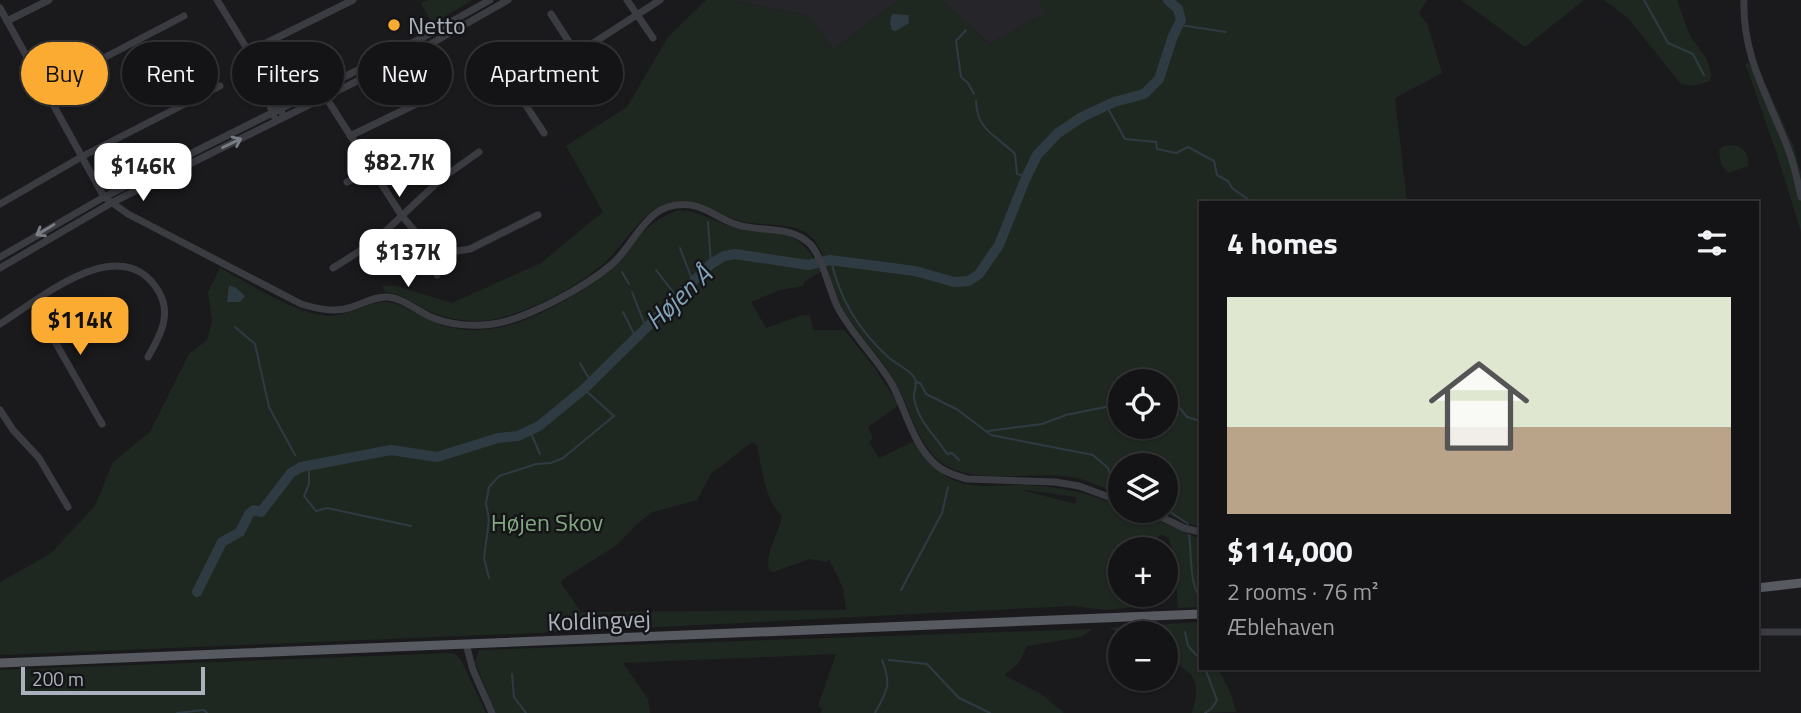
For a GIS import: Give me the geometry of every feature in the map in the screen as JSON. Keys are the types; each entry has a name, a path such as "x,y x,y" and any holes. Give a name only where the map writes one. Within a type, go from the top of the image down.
{"main road":[{"path":"1759,588 1801,583"},
{"name":"Koldingvej","path":"0,663 1199,614"}],"street":[{"path":"7,21 49,0"},
{"path":"218,0 243,42"},
{"path":"271,42 353,0"},
{"path":"344,78 490,0"},
{"path":"344,88 420,50 508,0"},
{"path":"627,0 653,38"},
{"path":"596,42 660,0"},
{"path":"1744,0 1744,27 1748,49 1791,156 1801,197"},
{"path":"0,8 21,45"},
{"path":"551,14 570,42"},
{"path":"108,56 184,16"},
{"path":"0,204 83,156 220,86"},
{"path":"55,105 104,197 128,214 301,304 314,308 340,309 387,297 447,322 476,325 508,321 552,302 610,265 646,220 669,208 693,205 738,225 792,233 807,241 818,258 839,309 881,367 919,443 935,464 967,479 1055,482 1079,486 1108,497"},
{"path":"273,105 278,115"},
{"path":"0,268 113,202 295,105"},
{"path":"0,257 104,197 305,105"},
{"path":"331,105 402,216 419,236 444,249 457,251 476,247 538,215"},
{"path":"351,136 415,105"},
{"path":"526,105 544,133"},
{"path":"333,268 359,254 384,235 440,179 479,152"},
{"path":"347,181 372,170"},
{"path":"437,275 444,249"},
{"path":"1,321 78,276 99,267 124,266 137,270 157,288 163,299 165,317 162,333 148,357"},
{"path":"33,303 102,424"},
{"path":"0,410 13,430 39,457 68,507"},
{"path":"1174,523 1199,532"},
{"path":"1759,632 1801,632"},
{"path":"466,644 473,670 492,713"}],"shaded area":[{"path":"732,0 898,0 833,50 809,16"},
{"path":"942,0 1039,0 1047,13 989,44"},
{"path":"892,14 908,15 909,23 896,31 892,30"},
{"path":"229,286 235,287 245,296 240,302 227,302"}],"green space":[{"path":"428,0 472,0 432,24 421,3"},
{"path":"706,0 732,0 809,16 833,50 898,0 942,0 989,44 1047,13 1039,0 1427,0 1419,13 1428,26 1442,73 1395,98 1407,201 1199,201 1199,528 1178,519 1178,453 1108,453 1108,489 1070,477 989,476 958,471 945,465 929,450 892,377 843,309 818,245 805,232 797,229 745,222 696,202 674,202 650,213 603,264 580,281 552,298 508,316 477,321 458,320 431,312 401,296 385,292 382,285 396,286 452,303 541,263 603,212 566,146 627,107 668,37"},
{"path":"1461,0 1584,0 1525,47"},
{"path":"1604,0 1677,0 1688,31 1710,67 1710,81 1693,86 1681,84 1628,18"},
{"path":"1745,63 1757,65 1793,145 1801,172 1801,232 1777,154"},
{"path":"1734,145 1746,152 1748,166 1728,173 1721,164 1719,150 1724,146"},
{"name":"Højen Skov","path":"679,210 743,230 785,235 799,242 821,272 805,281 803,286 780,290 751,302 766,328 802,315 810,316 813,330 844,330 874,367 899,405 868,427 873,438 869,442 879,458 915,441 937,468 947,477 961,483 979,486 1024,485 1073,491 1108,501 1108,523 1164,523 1199,539 1199,607 1178,608 1178,537 1160,534 1159,537 1108,537 1108,607 1135,607 1106,610 1072,606 560,632 0,655 0,582 50,554 95,506 113,462 150,432 189,354 207,340 212,321 208,292 220,268 275,298 319,315 339,315 375,303 388,302 442,325 481,330 499,328 554,307 600,278 641,234 664,216","holes":["752,442 757,445 771,501 782,516 769,556 769,570 773,572 810,559 826,562 829,559 843,588 846,610 581,612 561,583 563,579 617,545 653,512 697,500 711,474","1025,491 1076,497 1076,504"]},
{"path":"1199,622 1199,670 1219,670 1236,712 1192,713 1196,685 1186,670 1178,665 1178,623"},
{"path":"1093,629 1081,637 1027,646 1018,664 1004,675 1041,694 1064,713 820,713 823,709 818,706 836,654 623,663 648,699 650,713 496,713 475,662 479,650"},
{"path":"454,653 461,660 486,713 0,713 0,670"}],"waterway":[{"name":"Højen Å","path":"197,592 222,542 240,532 254,510 261,512 291,473 301,467 391,450 437,457 498,438 518,436 539,426 584,389 711,264 724,256 735,254 808,265 830,260 915,271 954,282 969,281 979,274 999,245 1037,155 1058,133 1082,117 1114,102 1144,94 1159,79 1181,20 1178,9 1168,0"},
{"path":"1644,0 1668,43 1693,54 1704,75"},
{"path":"1180,25 1226,32"},
{"path":"966,30 956,41 961,77 974,94"},
{"path":"976,101 984,126 1015,154 1017,174 1027,176"},
{"path":"1106,105 1125,139 1156,142 1157,149 1176,153 1188,147 1214,161 1217,175 1250,201"},
{"path":"708,222 711,264"},
{"path":"680,248 693,282"},
{"path":"831,260 839,288 859,325 888,357 914,377 914,398 919,414 947,454 952,453 959,460"},
{"path":"656,270 677,297"},
{"path":"622,272 629,284"},
{"path":"632,292 646,328"},
{"path":"623,312 636,338"},
{"path":"235,327 255,344 269,407 295,455"},
{"path":"580,363 591,382"},
{"path":"917,382 926,394 958,410 991,435 1093,455 1108,468"},
{"path":"489,578 484,558 489,520 486,503 489,487 499,476 563,458 614,416 584,389"},
{"path":"988,431 1042,424 1066,415 1108,406"},
{"path":"1178,406 1187,417 1199,421"},
{"path":"530,431 540,454"},
{"name":"Højen Å","path":"299,463 301,467"},
{"path":"309,466 309,484 304,496 316,511 327,508 411,526"},
{"path":"901,590 942,513 948,487"},
{"path":"1178,517 1188,524"},
{"path":"1189,535 1192,576 1199,596"},
{"path":"1185,632 1188,646 1199,658"},
{"path":"875,713 887,688 887,676 882,660"},
{"path":"889,660 927,664 959,698 990,713"},
{"path":"1205,713 1217,700 1206,670"},
{"path":"512,674 514,697 526,713"},
{"path":"177,713 204,710 207,713"}],"place":[{"name":"Netto","path":"394,25"}]}
